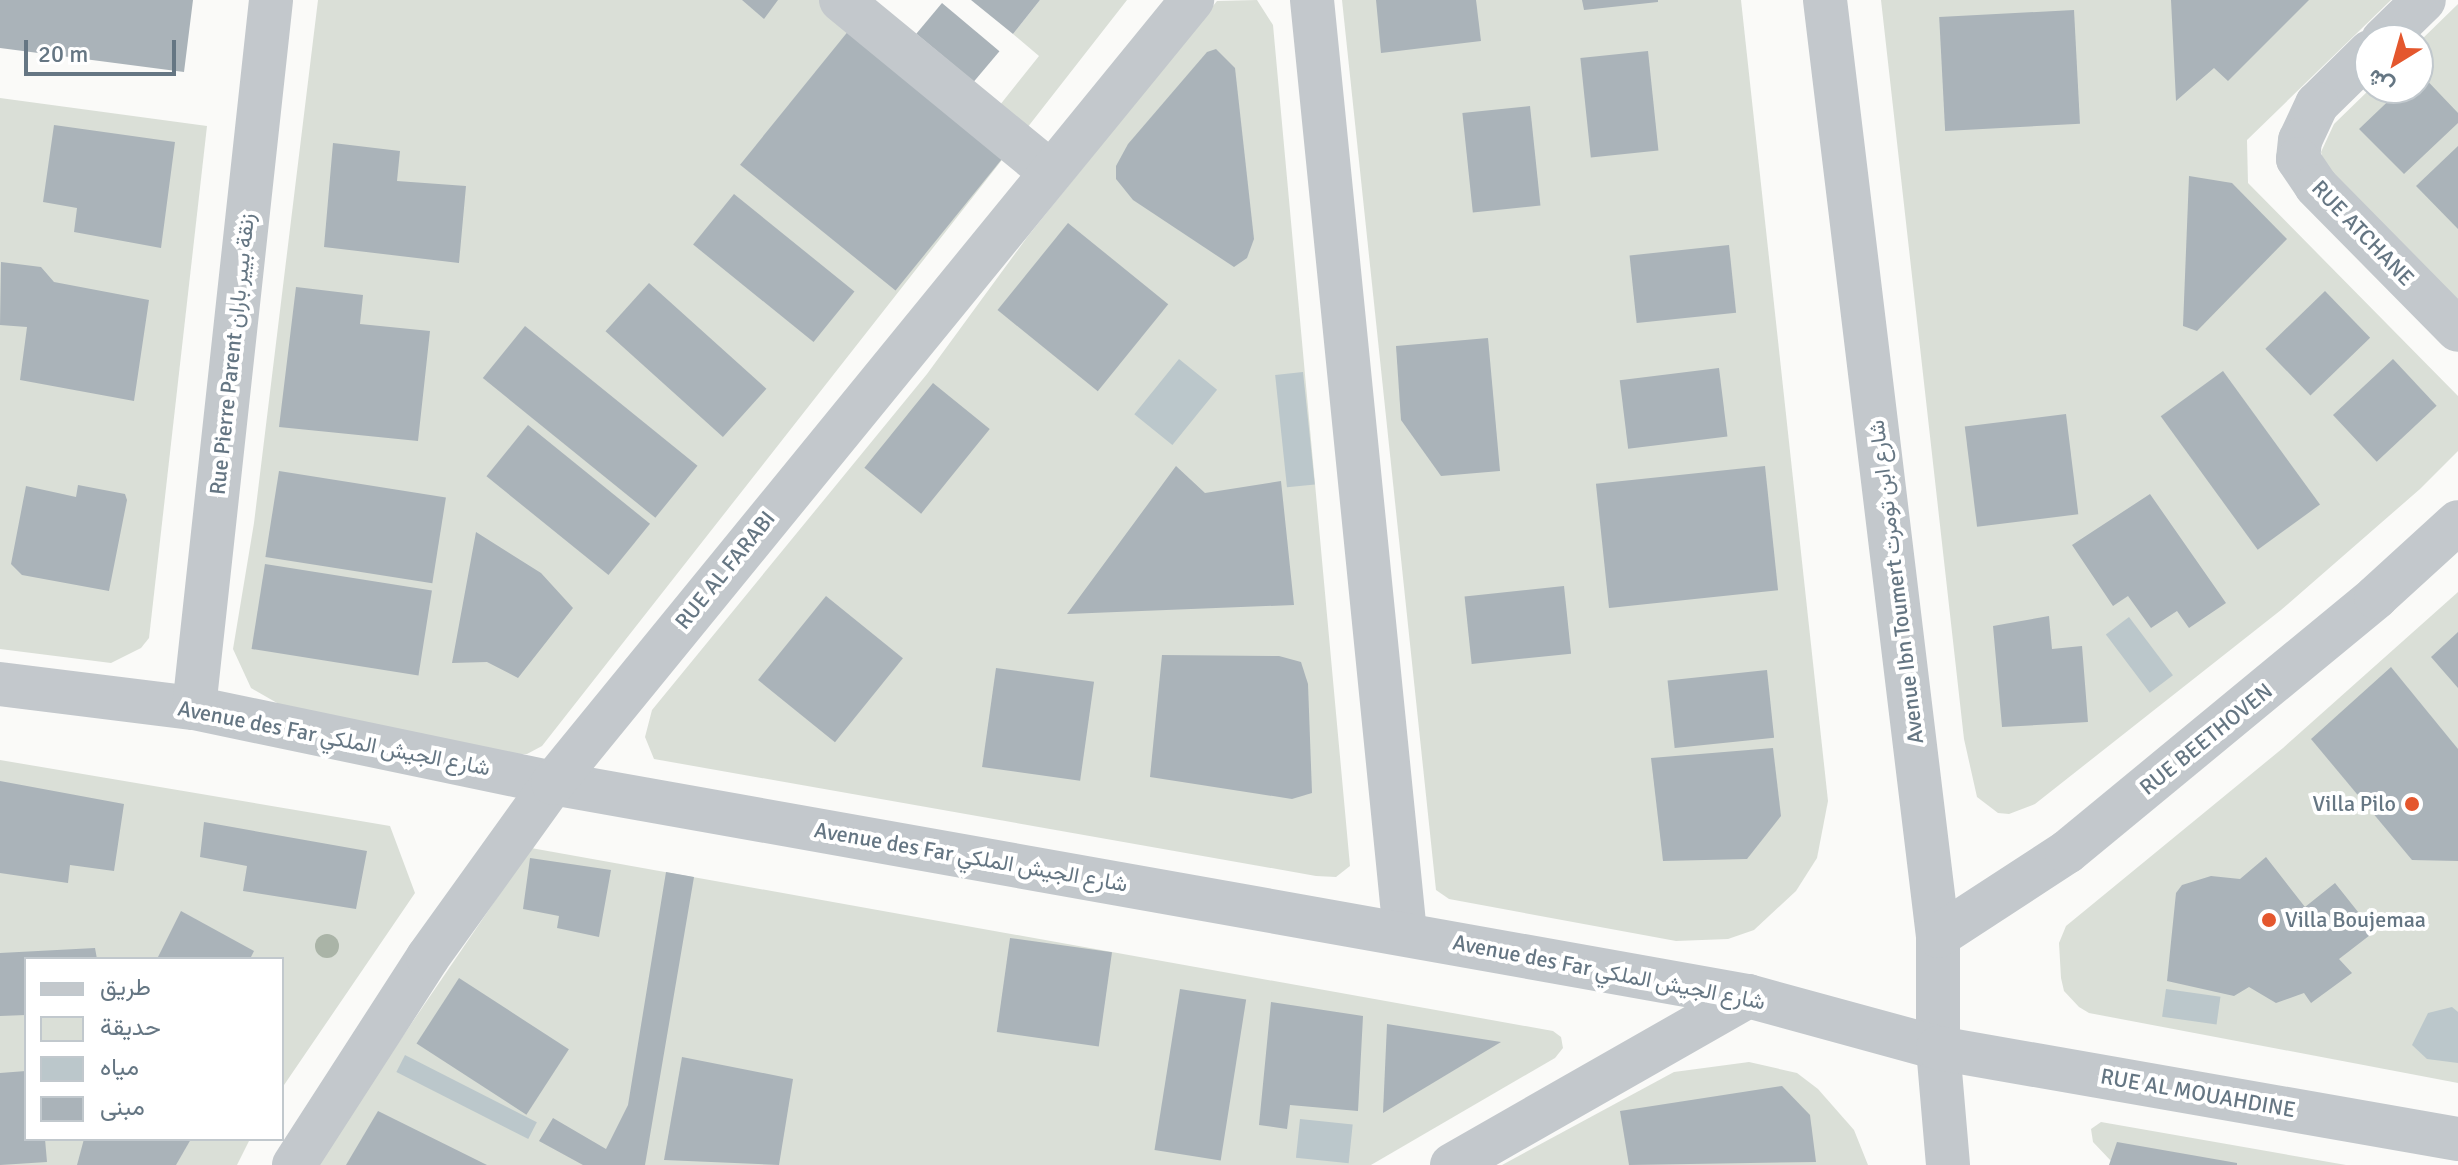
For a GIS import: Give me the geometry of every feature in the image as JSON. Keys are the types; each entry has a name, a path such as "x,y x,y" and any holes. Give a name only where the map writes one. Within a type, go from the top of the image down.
{"street":[{"name":"Rue Pierre Parent زنقة بيير باران","path":"194,708 271,0"},
{"path":"841,0 1048,170"},
{"name":"RUE AL FARABI","path":"294,1165 428,957 553,783 1048,170 1192,0"},
{"path":"1312,0 1405,933"},
{"name":"Avenue Ibn Toumert شارع ابن تومرت","path":"1825,0 1938,936 1938,1048 1948,1165"},
{"path":"2399,24 2424,0"},
{"name":"RUE ATCHANE","path":"2354,68 2317,104 2300,140 2298,159 2316,186 2458,330"},
{"name":"RUE BEETHOVEN","path":"1938,936 2067,852 2376,597 2458,522"},
{"name":"Avenue des Far شارع الجيش الملكي","path":"0,684 194,708 553,783 1748,996 1938,1048"},
{"path":"1452,1165 1748,996"},
{"name":"RUE AL MOUAHDINE","path":"1938,1048 2458,1139"}],"green space":[{"path":"318,0 825,0 1009,151 542,746 527,754 505,754 291,711 251,688 233,649 254,523"},
{"path":"1040,0 1127,0 1020,137 992,115 1039,56 1013,34"},
{"path":"1257,0 1273,25 1350,866 1336,877 1316,876 654,759 645,737 652,710 927,374 1028,236 1217,1"},
{"path":"1342,0 1741,0 1828,801 1817,858 1796,891 1754,930 1728,939 1676,941 1449,899 1436,890"},
{"path":"1881,0 2391,0 2366,24 2354,24 2354,36 2247,140 2248,183 2458,396 2458,451 2420,489 2281,610 2035,804 2009,814 1998,813 1977,797 1964,739"},
{"path":"2458,4 2458,307 2325,168 2321,152 2334,124 2355,104 2434,104 2434,27"},
{"path":"0,98 207,126 149,638 141,648 111,663 0,649"},
{"path":"2458,592 2458,1083 2089,1013 2079,1007 2064,991 2061,978 2059,943 2066,926 2283,748"},
{"path":"0,760 390,826 415,893 284,1085 284,957 24,957 24,1141 249,1141 237,1165 0,1165"},
{"path":"531,848 1553,1031 1561,1037 1563,1048 1555,1058 1371,1165 315,1165"},
{"path":"1749,1062 1797,1073 1818,1089 1854,1130 1868,1165 1502,1165 1674,1072"},
{"path":"2101,1122 2346,1165 2109,1165 2112,1162 2093,1142 2091,1129"}],"water":[{"path":"1179,359 1217,390 1172,445 1134,414"},
{"path":"1303,372 1315,484 1287,487 1275,375"},
{"path":"2129,617 2173,675 2150,693 2106,634"},
{"path":"2166,989 2220,997 2217,1024 2162,1017"},
{"path":"2452,1007 2458,1012 2458,1063 2427,1059 2412,1045 2428,1013"},
{"path":"405,1055 537,1122 528,1139 396,1072"},
{"path":"1300,1119 1353,1125 1349,1163 1296,1158"}],"building":[{"path":"0,0 193,0 184,72 0,48"},
{"path":"742,0 778,0 764,19"},
{"path":"971,0 1040,0 1013,34"},
{"path":"1376,0 1476,0 1481,41 1381,53"},
{"path":"1582,0 1658,0 1658,2 1584,10"},
{"path":"2171,0 2309,0 2228,81 2214,68 2176,101"},
{"path":"942,3 999,51 974,82 916,34"},
{"path":"2074,10 2080,124 1945,131 1939,17"},
{"path":"854,24 1009,150 896,291 740,165"},
{"path":"1216,49 1235,68 1254,239 1247,258 1234,267 1133,200 1116,179 1116,166 1128,144 1207,52"},
{"path":"1648,51 1658,150 1591,158 1580,58"},
{"path":"2434,88 2458,113 2458,123 2404,174 2359,129 2385,104 2434,104"},
{"path":"1530,106 1540,205 1473,213 1462,113"},
{"path":"54,125 175,142 161,248 74,232 77,208 43,202"},
{"path":"333,143 400,151 397,181 466,186 459,263 324,247"},
{"path":"2458,146 2458,229 2416,186"},
{"path":"2189,176 2232,183 2287,239 2197,331 2183,326"},
{"path":"734,194 854,292 814,342 693,245"},
{"path":"1068,223 1168,304 1098,391 998,310"},
{"path":"1729,245 1736,313 1637,323 1630,255"},
{"path":"1,262 41,267 54,282 149,300 134,401 20,380 27,327 0,325"},
{"path":"649,283 766,389 723,437 606,331"},
{"path":"296,287 363,295 360,324 430,331 418,441 279,427"},
{"path":"2325,291 2370,338 2310,395 2265,349"},
{"path":"525,326 698,466 655,518 483,378"},
{"path":"1488,338 1500,471 1441,476 1401,420 1396,346"},
{"path":"2393,359 2437,406 2377,462 2333,415"},
{"path":"1719,368 1727,436 1628,449 1620,380"},
{"path":"2223,371 2320,504 2258,550 2161,416"},
{"path":"933,383 990,429 921,514 864,468"},
{"path":"2066,414 2078,514 1977,527 1965,426"},
{"path":"528,425 650,524 608,575 486,476"},
{"path":"1176,466 1205,493 1281,481 1294,605 1067,614"},
{"path":"1765,466 1778,590 1609,608 1596,484"},
{"path":"279,471 446,497 432,583 265,557"},
{"path":"78,485 125,494 127,500 109,591 22,575 11,564 26,486 76,497"},
{"path":"2150,494 2226,603 2189,628 2177,611 2151,628 2128,596 2113,606 2072,545"},
{"path":"476,532 541,573 573,608 518,678 487,662 452,663"},
{"path":"265,564 432,590 418,675 252,649"},
{"path":"1564,586 1571,654 1472,664 1465,596"},
{"path":"826,596 903,658 835,742 758,680"},
{"path":"2049,616 2052,649 2082,646 2088,722 2002,727 1993,626"},
{"path":"2458,632 2458,688 2431,657"},
{"path":"1162,655 1279,656 1301,662 1308,684 1312,793 1292,799 1150,777"},
{"name":"Villa Pilo","path":"2391,667 2458,749 2458,861 2412,860 2311,739"},
{"path":"996,668 1094,682 1080,781 982,767"},
{"path":"1767,670 1774,738 1675,748 1668,680"},
{"path":"1773,748 1781,816 1747,859 1663,861 1651,758"},
{"path":"0,781 124,804 114,871 70,865 68,883 0,873"},
{"path":"204,822 367,851 356,909 243,891 247,866 200,857"},
{"name":"Villa Boujemaa","path":"2266,857 2305,907 2335,883 2374,932 2339,959 2352,973 2311,1003 2304,993 2276,1003 2249,987 2234,996 2167,981 2176,893 2182,885 2211,876 2240,879"},
{"path":"530,858 611,870 599,937 557,928 559,916 523,909"},
{"path":"666,872 694,877 645,1165 583,1165 539,1141 553,1118 606,1149 628,1105"},
{"path":"181,911 254,951 251,957 158,957"},
{"path":"1010,938 1112,952 1099,1046 997,1032"},
{"path":"95,948 97,957 24,957 24,1015 0,1016 0,953"},
{"path":"459,978 569,1049 526,1115 417,1043"},
{"path":"1180,989 1246,999 1221,1160 1155,1150"},
{"path":"1271,1002 1363,1016 1358,1111 1290,1105 1287,1129 1259,1125"},
{"path":"1387,1024 1501,1042 1383,1113"},
{"path":"682,1057 793,1079 779,1165 664,1160"},
{"path":"24,1071 24,1141 45,1141 47,1162 0,1165 0,1073"},
{"path":"1782,1086 1810,1115 1816,1162 1629,1165 1620,1111"},
{"path":"378,1111 487,1165 346,1165"},
{"path":"83,1141 190,1141 176,1165 77,1165"},
{"path":"2117,1142 2237,1163 2237,1165 2109,1165"}],"place":[{"name":"Villa Pilo","path":"2412,804"},
{"name":"Villa Boujemaa","path":"2269,920"}]}
